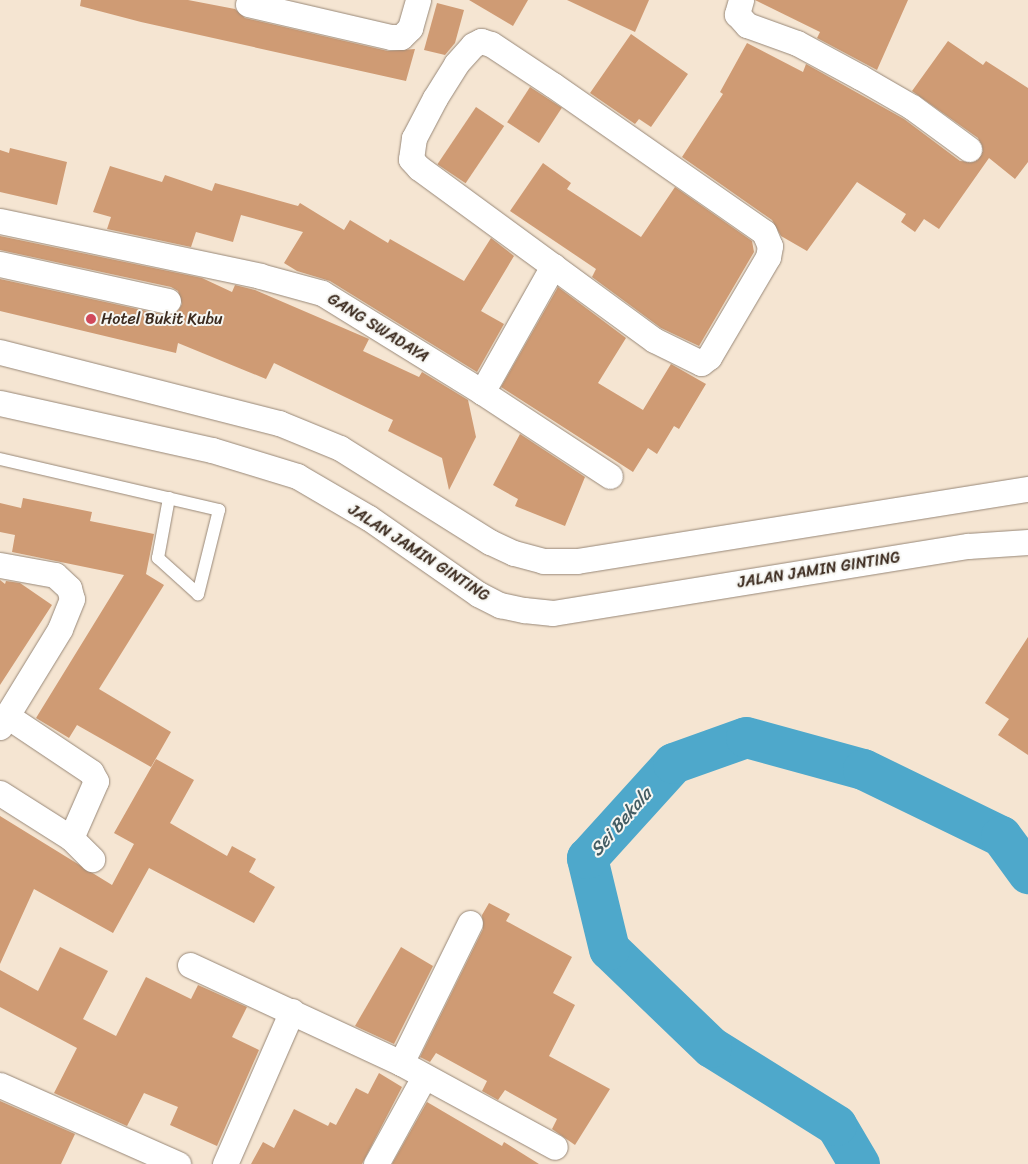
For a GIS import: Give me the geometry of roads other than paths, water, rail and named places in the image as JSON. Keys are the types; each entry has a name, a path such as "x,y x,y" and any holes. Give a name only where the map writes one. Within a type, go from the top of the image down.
{"street":[{"path":"248,4 391,38 401,37 410,28 418,0"},
{"path":"742,0 737,14 747,25 797,43 860,77 912,107 969,149"},
{"path":"481,41 491,44 553,85 764,232 770,246 768,257 709,357 701,363 654,340 553,266 425,173 411,159 414,138 435,98 456,64 473,45 481,41"},
{"name":"GANG SWADAYA","path":"0,221 260,276 322,293 482,392 610,476"},
{"path":"0,264 168,301"},
{"path":"482,392 553,266"},
{"path":"0,352 280,423 340,448 490,542 514,554 543,561 577,561 1028,489"},
{"name":"JALAN JAMIN GINTING","path":"0,403 212,450 297,476 369,518 478,594 500,605 524,610 554,613 968,546 1028,542"},
{"path":"0,565 55,575 69,588 72,599 60,629 4,722 97,779 71,838"},
{"path":"0,793 71,838 92,859"},
{"path":"400,1063 470,923"},
{"path":"190,965 400,1063 555,1147"},
{"path":"225,1164 292,1011"},
{"path":"376,1164 424,1077"},
{"path":"0,1084 178,1164"}],"lane":[{"path":"0,460 169,498 218,510 198,594 158,558 169,498"}],"waterway":[{"name":"Sei Bekala","path":"859,1164 836,1125 711,1047 609,949 587,858 673,763 746,737 863,769 1001,836 1028,873"}],"place":[{"name":"Hotel Bukit Kubu","path":"91,319"}]}
